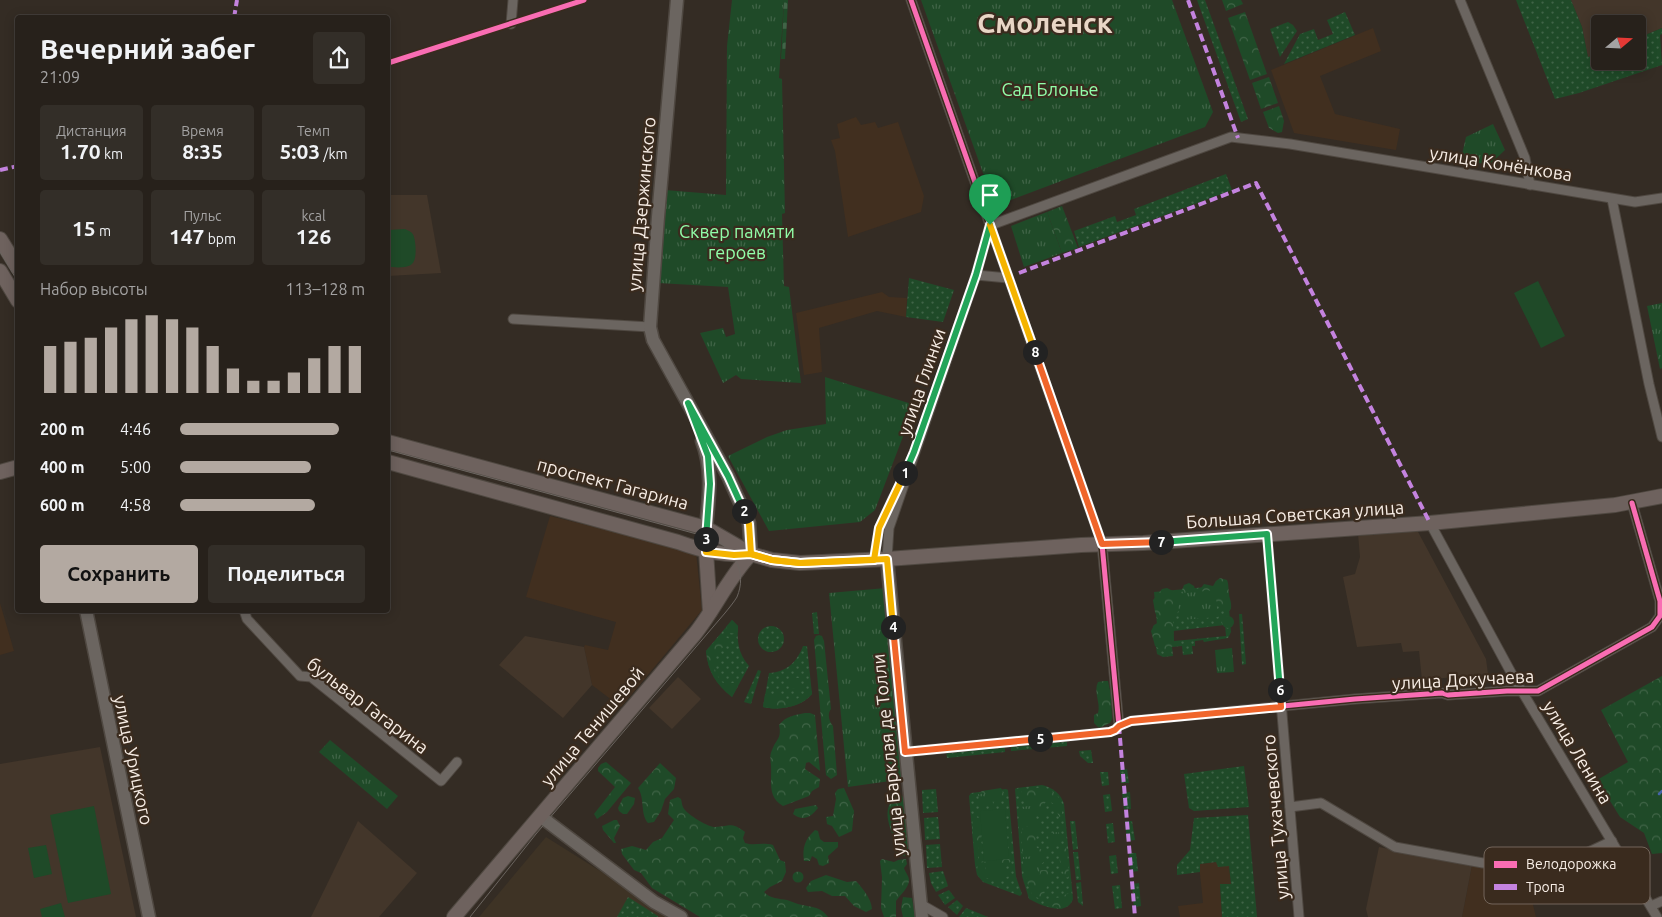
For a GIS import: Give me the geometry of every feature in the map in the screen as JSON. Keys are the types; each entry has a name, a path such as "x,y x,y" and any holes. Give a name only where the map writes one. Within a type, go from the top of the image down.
{"main road":[{"path":"0,239 15,263"},
{"path":"0,271 15,296"},
{"name":"проспект Гагарина","path":"390,443 706,528 751,554"},
{"path":"390,463 671,540 706,552 734,555 751,554"},
{"path":"0,472 15,468"},
{"name":"Большая Советская улица","path":"751,554 772,560 800,563 881,560 1102,544 1143,544 1430,523 1632,503 1662,496"},
{"name":"улица Дзержинского","path":"706,528 710,612"},
{"name":"улица Тенишевой","path":"454,917 687,642 710,612 738,567 751,554"}],"street":[{"path":"510,24 513,0"},
{"name":"улица Дзержинского","path":"677,0 650,327 653,340 728,476 749,524 751,554"},
{"path":"911,0 1102,544 1119,726"},
{"path":"1460,0 1525,158 1530,185"},
{"name":"улица Конёнкова","path":"990,225 1231,137 1290,144 1612,199 1635,202 1662,198"},
{"path":"1612,199 1659,413 1662,437"},
{"name":"улица Глинки","path":"881,560 888,528 976,275 990,225"},
{"path":"988,252 1000,255 1002,260 1002,271 990,276 982,271 981,260 988,252"},
{"path":"976,275 1008,278"},
{"path":"513,319 650,327"},
{"name":"улица Дзержинского","path":"688,403 708,456 710,484 706,528"},
{"name":"улица Докучаева","path":"905,752 1110,732 1131,721 1442,693 1448,695 1538,691 1652,627 1660,616 1660,601 1632,503"},
{"name":"улица Ленина","path":"1430,523 1522,691 1616,847"},
{"name":"улица Тухачевского","path":"1267,534 1300,917"},
{"name":"улица Барклая де Толли","path":"881,560 905,752 922,911"},
{"name":"улица Урицкого","path":"87,613 149,917"},
{"name":"бульвар Гагарина","path":"245,613 247,619 300,676 311,677 441,781 457,762"},
{"path":"1290,807 1321,803 1395,847 1483,863"},
{"path":"540,816 648,897 681,917"},
{"path":"1599,847 1612,841"},
{"path":"1651,906 1662,901"},
{"name":"улица Ленина","path":"1651,906 1657,917"},
{"path":"922,911 943,917"}],"shaded area":[{"path":"1571,0 1662,0 1662,28 1646,35 1646,15 1591,15 1591,57 1588,58 1582,27"},
{"path":"1373,28 1381,51 1320,76 1335,114 1400,129 1396,150 1294,133 1271,70"},
{"path":"856,117 861,125 875,122 878,128 898,122 924,196 921,212 848,237 835,151 831,140 840,138 837,124"},
{"path":"390,195 427,195 441,273 390,276"},
{"path":"882,292 889,297 907,298 906,317 877,311 819,328 822,372 804,375 796,313"},
{"path":"550,516 696,552 702,610 621,707 592,685 584,647 585,645 608,650 616,622 526,597"},
{"path":"1417,530 1486,659 1488,674 1422,680 1419,651 1403,652 1401,643 1357,647 1343,577 1355,574 1360,557 1358,534"},
{"path":"0,603 14,651 0,655"},
{"path":"525,636 584,647 592,685 563,718 499,665"},
{"path":"678,677 701,699 672,729 649,708"},
{"path":"100,747 136,917 0,917 0,764"},
{"path":"358,821 417,873 379,917 311,917"},
{"path":"546,837 616,881 671,917 479,917"},
{"path":"1379,847 1472,865 1462,917 1368,917 1366,909"},
{"path":"1217,862 1229,866 1231,884 1220,885 1222,917 1180,917 1178,906 1203,903 1199,864"},
{"path":"1472,865 1484,867 1484,904 1533,904 1536,917 1462,917"}],"green space":[{"name":"Сквер памяти героев","path":"732,0 784,0 779,78 782,79 785,213 782,214 784,286 789,287 801,383 741,379 736,375 723,383 700,333 723,328 726,337 735,334 728,287 658,283 665,190 726,195 727,46"},
{"path":"784,0 788,0 785,59 781,59"},
{"name":"Сад Блонье","path":"921,0 1172,0 1213,112 1205,127 1003,203 992,198"},
{"path":"1197,0 1205,0 1248,119 1241,122"},
{"path":"1222,0 1241,0 1243,4 1226,11"},
{"path":"1516,0 1571,0 1582,27 1588,57 1591,56 1591,70 1646,70 1646,35 1662,28 1662,34 1660,35 1662,65 1579,93 1555,99"},
{"path":"1245,12 1267,74 1250,80 1228,18"},
{"path":"1345,12 1355,35 1284,64 1300,34 1314,29 1318,40 1333,34 1327,20"},
{"path":"1288,22 1297,31 1280,57 1270,29"},
{"path":"1269,77 1278,103 1261,109 1252,83"},
{"path":"1279,106 1284,121 1282,132 1278,133 1269,128 1263,112"},
{"path":"1493,124 1505,150 1489,165 1461,159 1466,137"},
{"path":"1226,174 1232,190 1079,247 1074,231 1115,216 1117,222 1136,215 1134,209"},
{"path":"1062,206 1078,248 1062,253 1047,212"},
{"path":"1047,212 1062,253 1024,267 1011,226"},
{"path":"405,229 412,233 414,237 415,259 407,267 390,267 390,230"},
{"path":"909,278 954,290 943,322 906,317"},
{"path":"1538,281 1565,336 1541,348 1514,293"},
{"path":"1662,303 1662,368 1660,369 1647,306"},
{"path":"825,377 915,405 875,510 860,522 769,531 728,456 767,437 787,430 826,424"},
{"path":"1220,578 1228,582 1231,604 1229,611 1220,607 1215,598 1201,592 1204,584 1213,586"},
{"path":"1189,583 1194,586 1193,594 1183,593 1184,585"},
{"path":"1227,585 1231,632 1228,638 1204,642 1203,640 1195,641 1195,646 1192,646 1193,654 1183,655 1182,646 1172,647 1173,656 1163,657 1157,654 1153,626 1157,625 1154,592","holes":["1225,625 1226,636 1174,641 1173,631"]},
{"path":"886,588 904,779 848,787 829,593"},
{"path":"1167,588 1184,599 1179,612 1172,618 1175,645 1171,647 1167,654 1155,646 1151,631 1154,625 1159,622 1153,600 1162,589"},
{"path":"1215,590 1218,617 1180,620 1177,594"},
{"path":"817,612 819,634 814,634 812,613"},
{"path":"1239,614 1242,614 1246,664 1242,665"},
{"path":"1228,616 1234,622 1228,628 1222,622"},
{"path":"732,620 738,626 739,647 742,657 749,666 732,697 714,677 706,651"},
{"path":"732,620 738,626 738,632 731,635 726,627"},
{"path":"771,626 780,630 784,639 780,648 771,652 762,648 758,639 762,630"},
{"path":"722,635 729,639 727,644 718,653 714,666 717,675 723,683 735,683 738,686 732,697 714,677 707,658 706,651"},
{"path":"819,635 822,636 824,641 831,709 829,718 833,726 837,775 831,779 826,775 814,640"},
{"path":"803,646 807,646 812,694 802,702 789,707 763,707 769,673 781,671 790,665 798,657"},
{"path":"1232,648 1234,672 1217,673 1215,650"},
{"path":"758,670 761,671 751,704 744,702"},
{"path":"1662,676 1662,853 1652,854 1644,833 1620,817 1597,780 1628,762 1601,710"},
{"path":"789,677 799,678 799,689 792,689"},
{"path":"1108,681 1111,695 1112,719 1110,723 1099,728 1094,723 1094,715 1098,713 1099,709 1097,686 1098,682"},
{"path":"808,690 812,691 812,694 796,705 783,708 763,707 765,694 772,697 779,693 789,701 792,701"},
{"path":"805,713 815,715 820,771 809,762 806,763 805,769 820,779 819,787 812,791 809,796 783,806 772,793 771,754 779,736 779,725 794,715"},
{"path":"1067,738 1067,746 1011,751 1011,744"},
{"path":"330,740 398,796 387,809 319,752"},
{"path":"1005,745 1005,752 947,758 946,751"},
{"path":"1091,750 1093,763 1088,763 1080,756 1079,751"},
{"path":"606,762 631,783 607,812 597,819 594,814 615,787 598,771 601,764"},
{"path":"660,763 676,778 674,789 665,799 661,811 654,822 648,823 644,815 638,788"},
{"path":"1244,766 1249,807 1194,811 1189,808 1184,774"},
{"path":"1127,769 1129,783 1121,783 1120,770"},
{"path":"1100,772 1108,772 1109,785 1102,786"},
{"path":"1042,785 1056,792 1064,804 1073,899 1065,908 1060,909 1047,907 1029,899 1022,876 1015,789"},
{"path":"1042,787 1059,797 1062,806 1061,816 1059,817 1054,804 1047,800 1045,803 1045,816 1041,819 1037,815 1035,807 1028,806 1020,794 1022,791"},
{"path":"844,788 854,811 852,831 839,837 832,826 827,824 826,817 833,816 836,799 835,793 838,789"},
{"path":"1001,788 1004,795 998,802 981,799 979,793 982,791"},
{"path":"936,789 938,812 923,813 922,790"},
{"path":"1008,790 1016,877 1022,894 1020,896 983,882 977,875 975,865 969,796 971,793"},
{"path":"1130,792 1131,809 1124,809 1122,793"},
{"path":"992,793 993,804 980,805 978,794"},
{"path":"899,794 904,800 910,846 905,856 896,853 888,817 888,807"},
{"path":"1110,794 1112,811 1105,812 1103,795"},
{"path":"628,796 635,798 634,804 627,814 623,814 618,808 623,798"},
{"path":"678,797 681,799 685,810 704,823 712,827 734,826 745,832 743,838 745,843 773,845 780,860 785,862 786,872 782,881 764,892 775,898 818,909 828,917 700,917 652,888 641,873 634,870 622,854 621,849 632,846 646,850 653,842 662,838 674,820 668,814 670,800"},
{"path":"816,805 818,808 807,817 800,818 793,814 795,809"},
{"path":"94,806 111,894 68,903 50,815"},
{"path":"1034,806 1035,824 1020,825 1019,807"},
{"path":"1005,809 1009,859 984,861 980,811"},
{"path":"1248,815 1257,917 1222,917 1220,884 1231,884 1229,866 1218,867 1216,862 1200,864 1200,872 1177,875 1177,865 1190,850 1194,818"},
{"path":"976,816 980,819 983,826 978,860 975,858 972,831 973,818"},
{"path":"938,817 940,839 925,840 924,818"},
{"path":"617,820 620,826 614,838 616,843 603,830 602,826"},
{"path":"1070,821 1075,821 1078,849 1073,850"},
{"path":"1125,821 1132,821 1135,840 1127,841"},
{"path":"1113,823 1115,842 1108,843 1106,824"},
{"path":"1037,824 1039,831 1037,832 1035,844 1037,848 1044,850 1045,861 1039,866 1040,870 1049,870 1051,874 1044,897 1041,899 1033,896 1027,881 1023,864 1022,846 1022,829"},
{"path":"815,830 818,831 820,839 824,842 838,842 838,847 828,856 829,863 823,866 819,865 817,859 812,856 810,861 804,861 803,852 805,844"},
{"path":"1059,832 1060,845 1049,846 1048,833"},
{"path":"940,844 942,867 927,868 926,845"},
{"path":"46,845 52,874 34,878 28,848"},
{"path":"1065,848 1067,849 1069,875 1067,878 1061,869 1060,858 1060,851"},
{"path":"1073,852 1078,852 1081,880 1076,880"},
{"path":"1129,853 1136,853 1138,871 1131,872"},
{"path":"1009,854 1011,861 1004,869 1009,872 1009,876 992,879 984,877 977,870 978,863 995,860"},
{"path":"1116,855 1118,873 1111,874 1109,856"},
{"path":"1038,856 1040,874 1024,875 1023,857"},
{"path":"882,859 894,862 906,859 907,864 904,868 909,878 909,883 896,901 896,917 884,917 881,908 882,877 880,861"},
{"path":"998,865 999,876 986,877 985,866"},
{"path":"798,871 804,877 798,883 792,877"},
{"path":"943,871 948,886 936,892 931,883 929,873"},
{"path":"826,875 847,882 856,881 868,897 872,909 866,912 854,906 845,896 832,896 822,891 808,892 806,888 811,881"},
{"path":"1081,882 1083,906 1078,902 1076,883"},
{"path":"1139,883 1141,906 1134,907 1132,884"},
{"path":"1120,885 1122,908 1115,909 1112,886"},
{"path":"949,890 955,898 945,905 938,895"},
{"path":"1068,893 1071,898 1067,905 1061,909 1051,906 1049,899 1062,897"},
{"path":"628,897 658,916 658,917 617,917"},
{"path":"903,897 912,898 915,917 903,917 901,908"},
{"path":"957,900 963,906 957,915 948,907"},
{"path":"61,903 65,917 42,917 40,909"},
{"path":"966,908 988,917 959,917"}],"waterway":[{"path":"1659,794 1662,791"}],"tram line":[{"path":"0,252 15,277"},
{"path":"390,451 715,539 733,556 740,571 740,588 737,597 731,605 536,834 470,917"}],"marked path":[{"path":"234,15 237,0"},
{"path":"1188,0 1238,138"},
{"path":"0,170 15,167"},
{"path":"1019,273 1256,183 1430,523"},
{"path":"1119,726 1135,917"}],"cycle path":[{"path":"390,62 584,0"},
{"path":"911,0 1102,544 1119,726"},
{"path":"905,752 1110,732 1131,721 1355,699 1442,693 1448,695 1538,691 1652,627 1660,616 1660,601 1632,503"}],"district":[{"name":"Смоленск","path":"1045,22"}],"route":[{"path":"990,225 976,275 914,452 879,528 874,560 800,563 772,560 751,554 749,524 728,476 688,403 708,456 710,484 706,552 734,555 751,554 772,560 800,563 887,559 905,752 1110,732 1131,721 1281,707 1267,534 1143,544 1102,544 990,225"}]}
